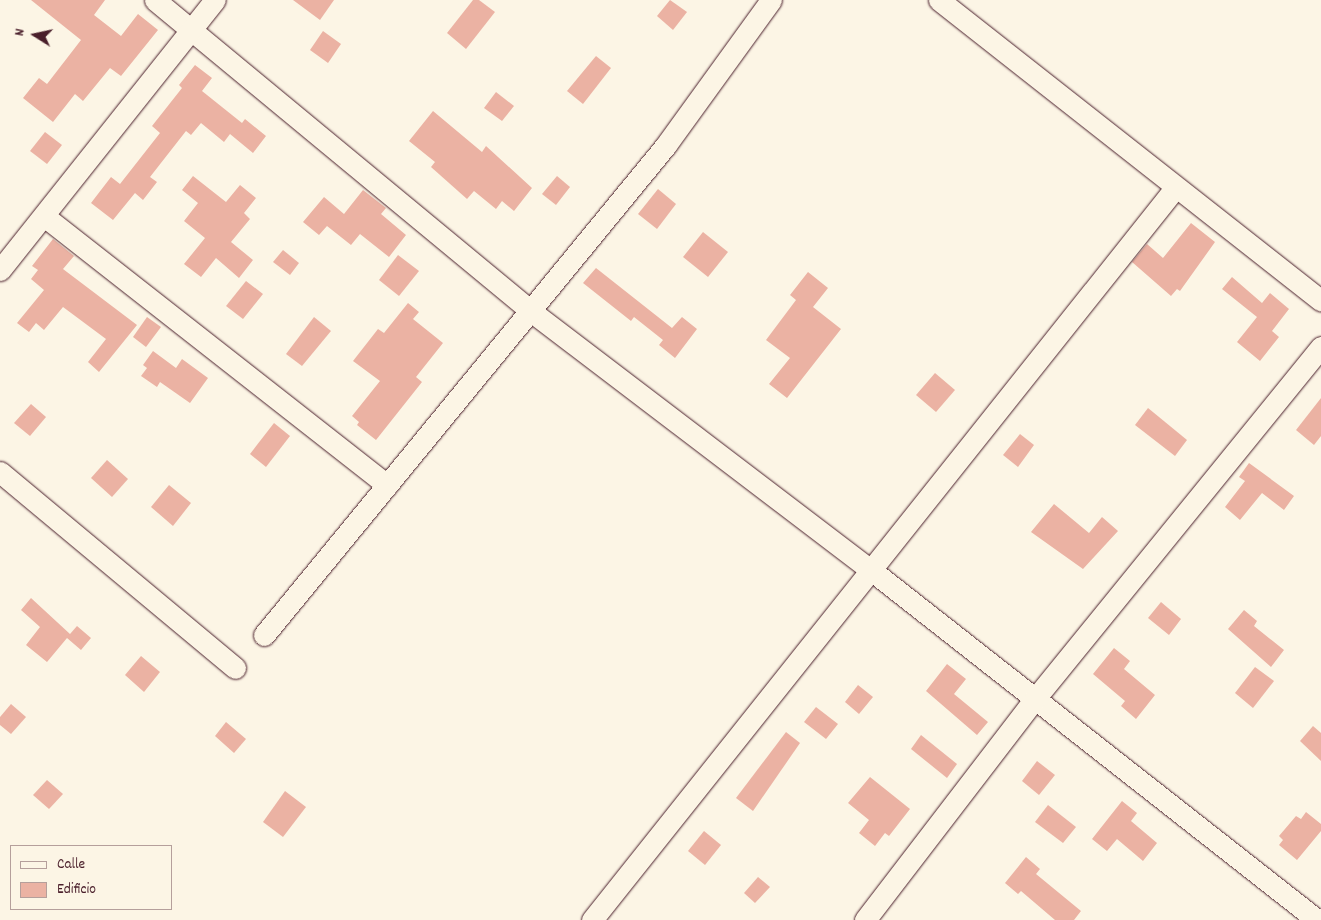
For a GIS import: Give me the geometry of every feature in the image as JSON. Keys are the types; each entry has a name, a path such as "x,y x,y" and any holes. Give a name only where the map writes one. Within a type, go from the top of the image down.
{"street":[{"path":"155,0 532,312 871,570 1034,700 1317,920"},
{"path":"0,270 215,0"},
{"path":"264,635 532,312 666,146 771,0"},
{"path":"939,0 1321,301"},
{"path":"592,920 1176,188"},
{"path":"44,216 387,485"},
{"path":"864,920 1034,700 1321,347"},
{"path":"0,472 235,668"}],"building":[{"path":"31,0 105,0 94,15 121,36 138,14 158,30 121,76 110,68 83,101 75,94 53,122 23,98 39,78 47,84 81,40"},
{"path":"293,0 334,0 320,20"},
{"path":"473,0 479,0 495,12 466,49 447,33"},
{"path":"670,0 687,12 673,30 657,16"},
{"path":"323,31 341,44 328,63 310,50"},
{"path":"596,56 611,68 583,104 567,91"},
{"path":"195,65 212,78 202,91 242,123 245,119 266,136 253,153 230,134 224,142 201,123 191,135 186,131 150,177 157,182 143,200 135,193 113,220 91,203 111,177 120,184 160,133 152,126 182,88 179,85"},
{"path":"496,92 514,106 502,121 484,108"},
{"path":"433,111 482,152 486,146 532,188 514,211 502,201 496,209 474,191 467,199 431,167 435,162 409,141"},
{"path":"45,132 62,145 47,164 30,151"},
{"path":"193,176 226,202 240,185 256,198 244,213 250,219 231,242 253,260 239,278 216,258 201,277 184,264 205,238 184,221 198,203 182,190"},
{"path":"557,176 570,187 556,205 542,194"},
{"path":"658,189 676,204 657,229 638,214"},
{"path":"363,190 386,208 381,214 406,235 389,257 360,234 351,245 327,226 319,235 303,222 324,197 344,214"},
{"path":"1191,223 1215,242 1180,291 1177,289 1171,296 1132,262 1147,244 1163,258"},
{"path":"703,232 728,252 708,277 683,257"},
{"path":"53,239 74,256 63,269 137,325 99,372 88,362 106,339 63,307 44,330 36,323 29,332 17,323 44,290 31,279 38,270 32,266"},
{"path":"283,250 299,263 290,275 273,262"},
{"path":"398,255 419,271 399,296 379,280"},
{"path":"596,268 672,328 682,317 697,329 675,358 659,345 663,340 634,317 631,321 583,283"},
{"path":"808,272 828,288 813,307 841,329 787,398 769,384 790,358 766,340 796,300 790,295"},
{"path":"1232,277 1262,303 1270,293 1289,309 1272,331 1279,337 1260,361 1237,342 1257,317 1222,289"},
{"path":"246,281 263,294 243,319 226,306"},
{"path":"408,303 419,312 413,319 443,343 416,377 422,382 376,440 357,425 359,422 352,416 380,381 353,361 378,329 384,333"},
{"path":"147,317 161,327 146,347 133,337"},
{"path":"314,317 331,331 302,366 286,354"},
{"path":"153,351 176,368 182,359 208,378 190,403 160,382 157,387 141,376 147,368 143,365"},
{"path":"935,373 955,390 936,412 916,395"},
{"path":"1321,398 1321,436 1314,445 1296,430"},
{"path":"31,404 46,417 30,436 14,423"},
{"path":"1148,408 1187,440 1175,456 1135,425"},
{"path":"274,423 290,436 266,467 250,454"},
{"path":"1020,434 1034,445 1018,467 1003,455"},
{"path":"107,460 128,479 112,497 91,478"},
{"path":"1249,463 1294,496 1284,510 1262,493 1240,520 1225,507 1245,481 1239,477"},
{"path":"169,485 191,503 173,526 151,507"},
{"path":"1054,504 1089,533 1102,517 1118,531 1083,569 1031,532"},
{"path":"31,598 70,634 77,626 91,638 81,650 67,638 47,662 26,645 40,627 21,610"},
{"path":"1161,602 1181,619 1169,635 1148,618"},
{"path":"1244,610 1257,621 1254,626 1284,650 1271,667 1228,629"},
{"path":"1114,648 1130,661 1124,669 1155,695 1136,719 1121,706 1125,701 1093,674"},
{"path":"141,656 160,672 144,692 125,675"},
{"path":"947,664 966,679 954,694 988,722 977,735 926,691"},
{"path":"1255,667 1274,681 1253,708 1235,693"},
{"path":"858,685 873,697 859,714 845,702"},
{"path":"11,704 26,717 11,734 0,725 0,717"},
{"path":"816,707 838,724 826,739 804,722"},
{"path":"226,722 246,739 234,753 215,736"},
{"path":"1313,726 1321,733 1321,761 1300,741"},
{"path":"786,732 800,743 753,811 736,798"},
{"path":"921,735 957,764 947,778 911,749"},
{"path":"1037,761 1055,775 1039,795 1022,781"},
{"path":"870,777 910,809 889,836 885,833 875,846 859,833 869,820 848,803"},
{"path":"47,780 63,794 49,809 33,795"},
{"path":"285,791 306,807 283,837 263,822"},
{"path":"1122,801 1137,813 1131,821 1157,843 1143,861 1117,839 1107,851 1092,839"},
{"path":"1048,805 1076,827 1063,843 1035,822"},
{"path":"1306,812 1321,824 1321,831 1297,860 1279,845 1283,840 1279,836 1296,816 1301,819"},
{"path":"704,831 721,845 705,865 688,851"},
{"path":"1026,857 1040,869 1036,874 1081,911 1074,920 1055,920 1021,891 1018,894 1005,883"},
{"path":"758,877 770,887 755,903 744,893"}]}
